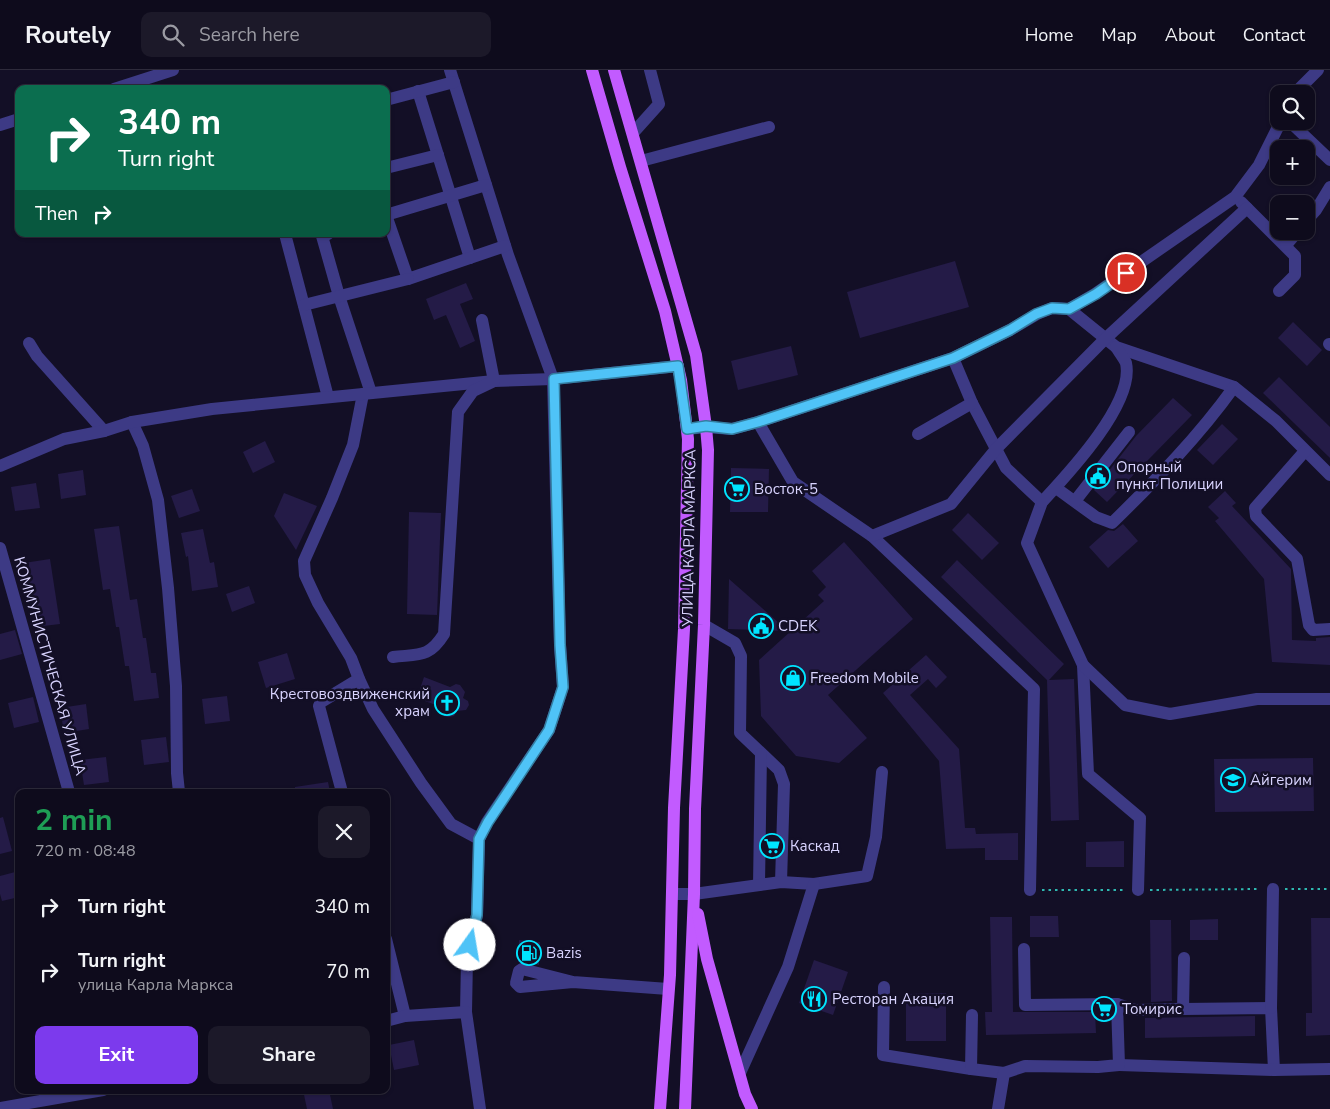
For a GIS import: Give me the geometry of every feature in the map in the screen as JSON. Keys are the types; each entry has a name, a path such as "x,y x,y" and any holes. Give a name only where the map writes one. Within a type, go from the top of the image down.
{"main road":[{"name":"УЛИЦА КАРЛА МАРКСА","path":"592,70 665,311 678,366 687,429 684,629 674,808 670,975 660,1109"},
{"name":"УЛИЦА КАРЛА МАРКСА","path":"614,70 696,355 706,426 708,450 705,512 704,625 695,809 694,894"},
{"path":"694,894 707,959 745,1094 752,1109"},
{"path":"685,1109 694,894"}],"street":[{"path":"126,85 173,70"},
{"path":"633,133 659,104 650,70"},
{"path":"1303,85 1318,70"},
{"path":"390,99 418,91 452,76 506,246 554,379 560,645 563,687 549,730 488,822 479,839 477,915 467,959 466,1012 480,1109"},
{"path":"418,91 470,258"},
{"path":"0,126 15,121"},
{"path":"641,161 769,127"},
{"path":"687,429 706,426 732,429 758,422 953,358 1010,330 1036,314 1052,308 1069,309 1096,294 1236,197 1259,165 1276,130"},
{"path":"1298,130 1330,160"},
{"path":"390,167 438,155"},
{"path":"390,214 486,185"},
{"path":"1315,211 1330,186"},
{"path":"1236,197 1295,256 1295,275 1279,291"},
{"path":"872,536 951,504 996,449 1105,339 1247,208"},
{"path":"390,227 408,279"},
{"path":"287,237 328,397"},
{"path":"322,237 367,393 353,445 304,561 305,575 318,603 351,658 373,709 421,783 451,824 479,839"},
{"path":"1286,245 1290,240"},
{"path":"304,305 408,279 506,246"},
{"path":"1069,309 1116,347 1234,387 1276,421 1330,475"},
{"path":"482,320 494,381"},
{"path":"29,343 37,356 104,431"},
{"path":"1116,347 1126,363 1125,387 1100,435 1042,502 1027,543 1083,666 1088,774 1140,818 1138,890"},
{"path":"953,358 972,403 1006,468 1042,502"},
{"path":"0,466 64,439 104,431 132,422 212,409 494,381 554,379 678,366"},
{"path":"393,656 425,653 435,648 444,634 458,412 473,391 494,381"},
{"path":"1056,488 1096,517 1112,523 1150,487 1196,436 1234,387"},
{"path":"918,434 972,403"},
{"path":"132,422 143,446 159,510 176,686 179,789"},
{"path":"758,422 793,482 872,536 1034,689 1030,890"},
{"path":"1075,501 1129,432"},
{"path":"1305,451 1255,508 1256,516 1297,559 1309,625 1314,630 1330,629"},
{"name":"КОММУНИСТИЧЕСКАЯ УЛИЦА","path":"0,548 68,789"},
{"path":"704,625 735,643 741,656 740,733 779,770 784,784 781,882"},
{"path":"1083,666 1125,705 1170,714 1257,699 1330,698"},
{"path":"341,789 318,706 321,702 359,679"},
{"path":"759,885 761,754"},
{"path":"672,894 694,894 781,882 814,884 867,876 876,837 882,772"},
{"path":"740,1073 788,967 814,884"},
{"path":"1273,889 1271,1008 1274,1070"},
{"path":"1024,949 1025,1005 1117,1004 1135,1010 1271,1008"},
{"path":"390,955 405,1016"},
{"path":"1183,1009 1184,958"},
{"path":"573,982 668,989"},
{"path":"884,987 883,1055 971,1069 1004,1072 1025,1066 1098,1067 1119,1065 1274,1070 1330,1069"},
{"path":"1117,1004 1119,1065"},
{"path":"390,1020 405,1016 466,1012"},
{"path":"971,1069 972,1015"},
{"path":"998,1109 1004,1072"},
{"path":"0,1108 80,1094"}],"path":[{"path":"1030,890 1330,889"}],"building":[{"path":"955,261 969,307 860,338 847,292"},
{"path":"466,283 473,299 460,304 475,341 460,348 446,315 434,320 426,299"},
{"path":"1293,322 1322,350 1307,366 1278,338"},
{"path":"791,346 798,375 738,390 731,361"},
{"path":"1279,377 1330,427 1330,458 1263,393"},
{"path":"1173,398 1192,415 1107,502 1094,490 1136,436"},
{"path":"1222,424 1238,439 1213,465 1197,450"},
{"path":"265,441 275,462 253,473 243,452"},
{"path":"731,468 769,469 768,512 730,512"},
{"path":"83,470 86,495 61,499 58,474"},
{"path":"36,483 40,508 15,511 11,487"},
{"path":"192,489 200,511 179,518 171,496"},
{"path":"1225,491 1236,503 1232,506 1291,569 1292,640 1316,641 1316,638 1330,637 1330,665 1272,662 1264,579 1215,521 1219,518 1208,507"},
{"path":"284,493 317,506 296,550 274,516"},
{"path":"409,512 441,513 437,615 407,614"},
{"path":"968,513 999,543 982,560 952,530"},
{"path":"1123,524 1138,541 1108,568 1089,547 1108,530 1114,531"},
{"path":"119,526 130,600 137,599 143,638 146,638 151,673 156,673 159,698 134,701 129,666 125,666 119,627 116,627 110,589 103,590 94,529"},
{"path":"203,529 210,563 214,562 218,587 192,591 188,556 186,557 181,533"},
{"path":"844,542 913,619 828,695 867,738 839,763 796,756 761,716 759,660 824,601 818,595 826,587 812,571"},
{"path":"50,559 60,624 35,627 24,563"},
{"path":"957,560 1064,664 1049,680 1074,679 1079,820 1051,821 1047,680 941,577"},
{"path":"729,579 788,631 728,629"},
{"path":"249,586 255,603 232,612 226,594"},
{"path":"15,630 22,654 0,660 0,634"},
{"path":"287,653 295,679 266,688 258,662"},
{"path":"926,655 947,677 936,688 928,679 910,695 959,749 965,828 975,828 976,834 1018,833 1018,860 985,860 985,848 946,849 939,761 883,693"},
{"path":"424,677 450,687 456,684 460,685 465,692 463,698 468,701 469,705 466,710 457,711 454,716 448,717 444,716 441,707 417,698"},
{"path":"227,696 230,721 205,724 202,699"},
{"path":"33,697 39,722 14,728 8,703"},
{"path":"86,704 89,729 64,733 60,708"},
{"path":"166,737 169,762 144,765 141,740"},
{"path":"106,757 109,782 84,785 80,760"},
{"path":"1313,758 1314,811 1215,812 1214,759"},
{"path":"328,782 329,789 295,789 295,787"},
{"path":"3,817 12,851 0,854 0,818"},
{"path":"1124,841 1124,867 1086,867 1086,842"},
{"path":"15,872 15,898 2,901 0,876"},
{"path":"1030,916 1058,916 1059,937 1030,937"},
{"path":"990,917 1012,917 1013,1012 1095,1012 1096,1033 986,1035 985,1012 992,1012"},
{"path":"1311,918 1330,918 1330,1035 1306,1036 1306,1013 1312,1013"},
{"path":"1218,919 1218,940 1190,940 1190,920"},
{"path":"1150,920 1171,920 1172,1001 1151,1002"},
{"path":"519,940 540,942 539,965 524,961 518,962"},
{"path":"814,960 848,972 833,1015 799,1003"},
{"path":"946,993 946,1041 906,1041 906,994"},
{"path":"1255,1016 1255,1036 1145,1038 1145,1018"},
{"path":"414,1040 419,1065 394,1070 390,1045"},
{"path":"304,1094 330,1094 333,1109 307,1109"}],"place":[{"name":"Опорный пункт Полиции","path":"1098,476"},
{"name":"Восток-5","path":"737,489"},
{"name":"CDEK","path":"761,626"},
{"name":"Freedom Mobile","path":"793,678"},
{"name":"Крестовоздвиженский храм","path":"447,703"},
{"name":"Айгерим","path":"1233,780"},
{"name":"Каскад","path":"772,846"},
{"name":"Bazis","path":"529,953"},
{"name":"Ресторан Акация","path":"814,999"},
{"name":"Томирис","path":"1104,1009"}],"route":[{"path":"470,945 477,915 479,839 488,822 549,730 563,687 560,645 554,379 678,366 687,429 706,426 732,429 953,358 1010,330 1036,314 1052,308 1069,309 1096,294 1126,273"}]}
